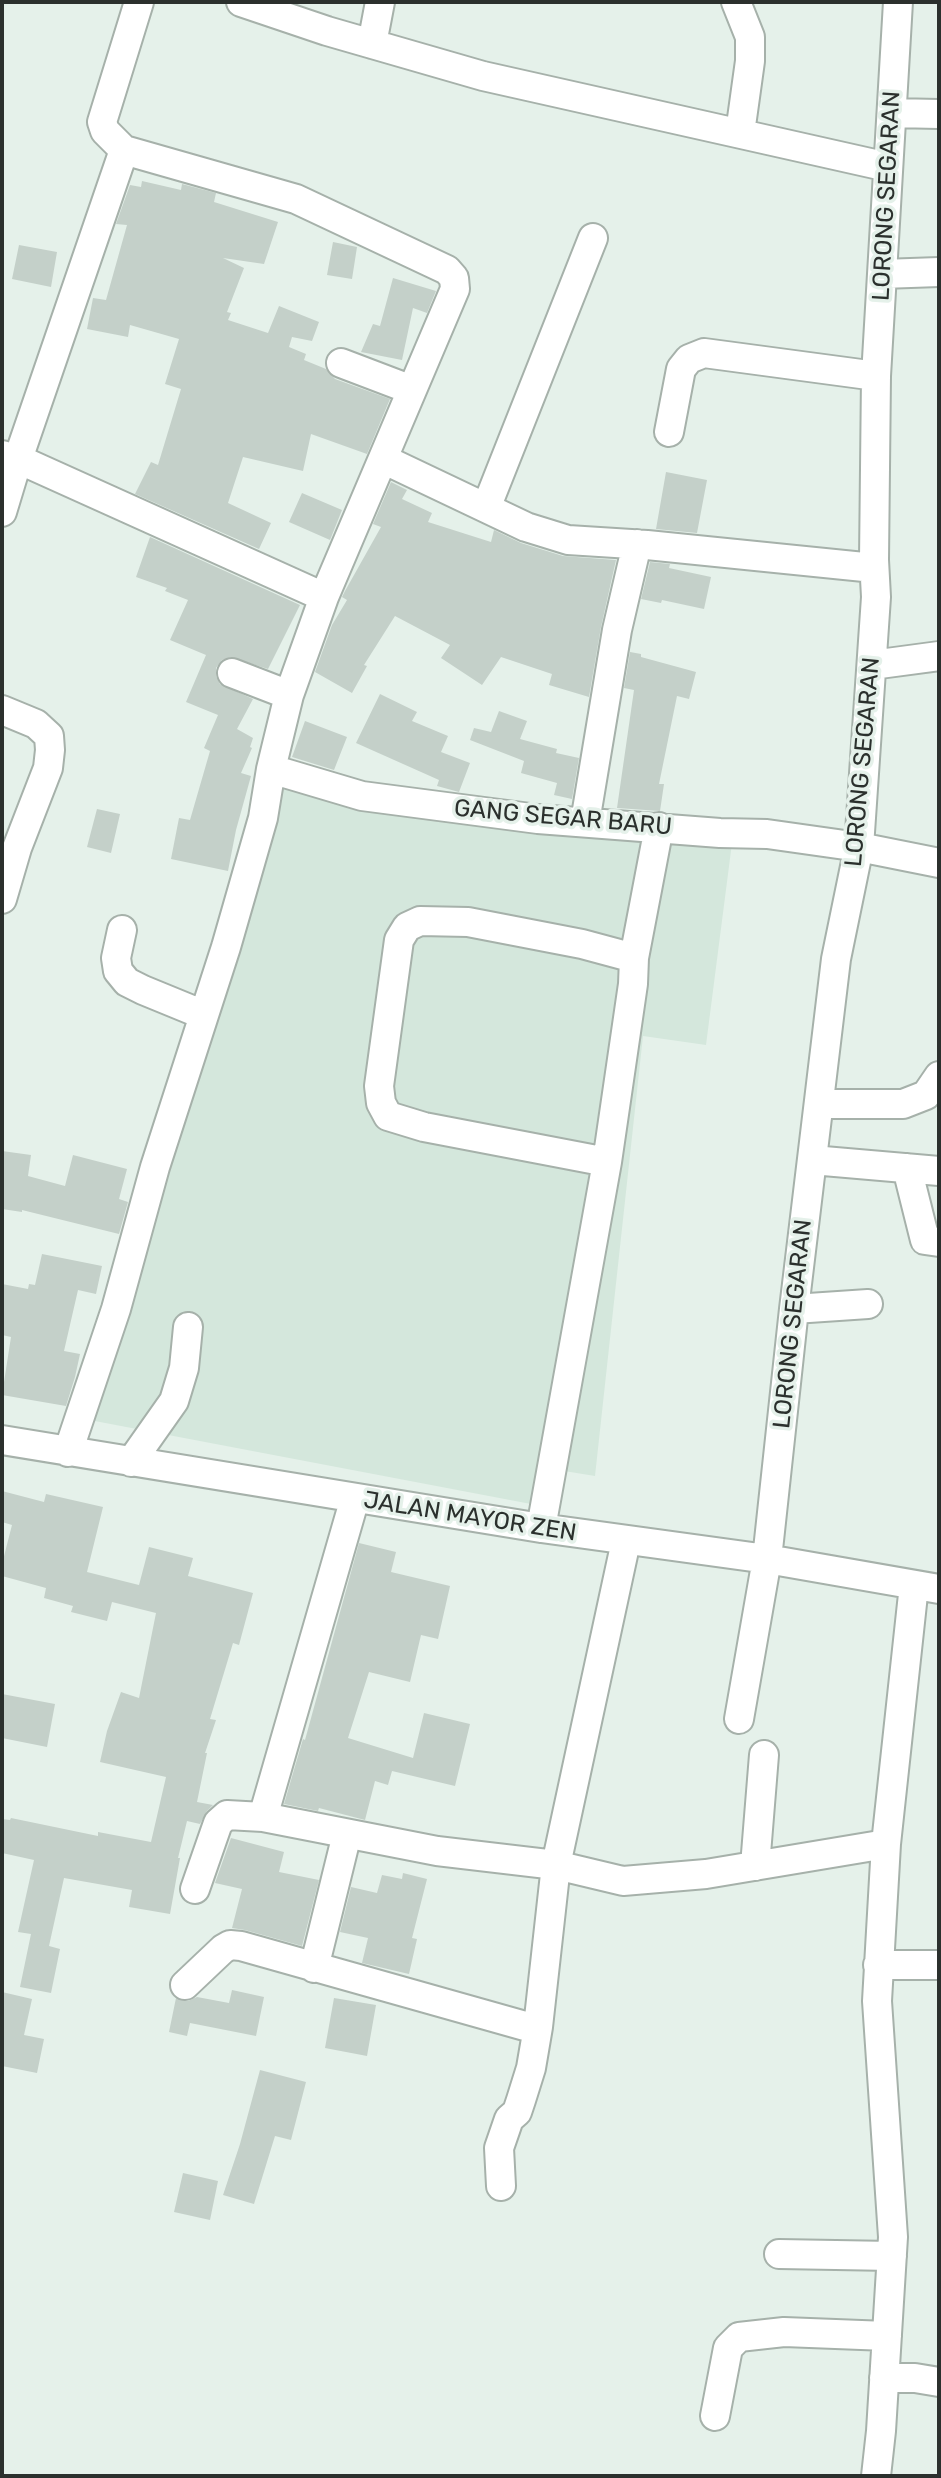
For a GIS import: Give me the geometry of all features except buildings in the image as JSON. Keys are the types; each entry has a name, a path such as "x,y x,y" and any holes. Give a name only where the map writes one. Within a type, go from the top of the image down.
{"street":[{"path":"68,1452 116,1309 155,1167 263,818 271,769 289,695 324,597 455,289 454,278 447,270 296,199 124,150 105,131 102,122 139,2"},
{"path":"372,44 380,2"},
{"path":"736,2 750,37 750,61 740,134"},
{"name":"LORONG SEGARAN","path":"739,1719 767,1559 836,959 859,847 876,597 876,376 898,2"},
{"path":"248,3 372,44 483,76 888,167"},
{"path":"892,113 939,114"},
{"path":"2,512 10,457 124,150"},
{"path":"486,508 593,239"},
{"path":"882,274 939,272"},
{"path":"669,432 681,369 689,359 704,353 876,376"},
{"path":"341,363 412,390"},
{"path":"10,457 324,597"},
{"path":"383,459 526,527 568,540 637,544 874,568"},
{"path":"584,822 617,630 637,544"},
{"path":"872,665 939,656"},
{"path":"232,673 289,695"},
{"path":"2,710 36,724 50,736 48,768 10,845 2,900"},
{"name":"GANG SEGAR BARU","path":"271,769 362,796 538,819 767,834 859,847 939,863"},
{"path":"541,1528 607,1162 633,984 634,958 659,827"},
{"path":"607,1162 424,1128 388,1116 381,1103 379,1086 382,1060 398,940 407,927 420,921 468,922 582,944 634,958"},
{"path":"122,930 116,958 118,971 127,982 204,1014"},
{"path":"819,1104 903,1104 926,1095 939,1076"},
{"path":"812,1160 939,1171"},
{"path":"907,1168 925,1240 939,1242"},
{"path":"794,1309 868,1304"},
{"path":"131,1462 174,1401 184,1368 188,1327"},
{"name":"JALAN MAYOR ZEN","path":"2,1440 541,1528 767,1559 927,1587"},
{"path":"263,1817 355,1498"},
{"path":"501,2186 499,2148 509,2119 517,2112 531,2068 556,1865 626,1541"},
{"path":"876,2476 893,2237 877,2001 878,1965 886,1844 927,1587"},
{"path":"755,1866 764,1755"},
{"path":"195,1889 218,1823 227,1815 263,1817 437,1851 556,1865 623,1881 706,1874 886,1844"},
{"path":"314,1968 347,1834"},
{"path":"186,1985 223,1949 230,1945 241,1946 525,2026 538,2027"},
{"path":"878,1965 939,1965"},
{"path":"779,2254 892,2256"},
{"path":"715,2416 728,2348 738,2337 784,2332 887,2336"},
{"path":"884,2378 915,2378 939,2382"}],"shaded area":[{"path":"282,778 732,843 706,1045 643,1036 595,1476 558,1470 552,1508 79,1418"}]}
